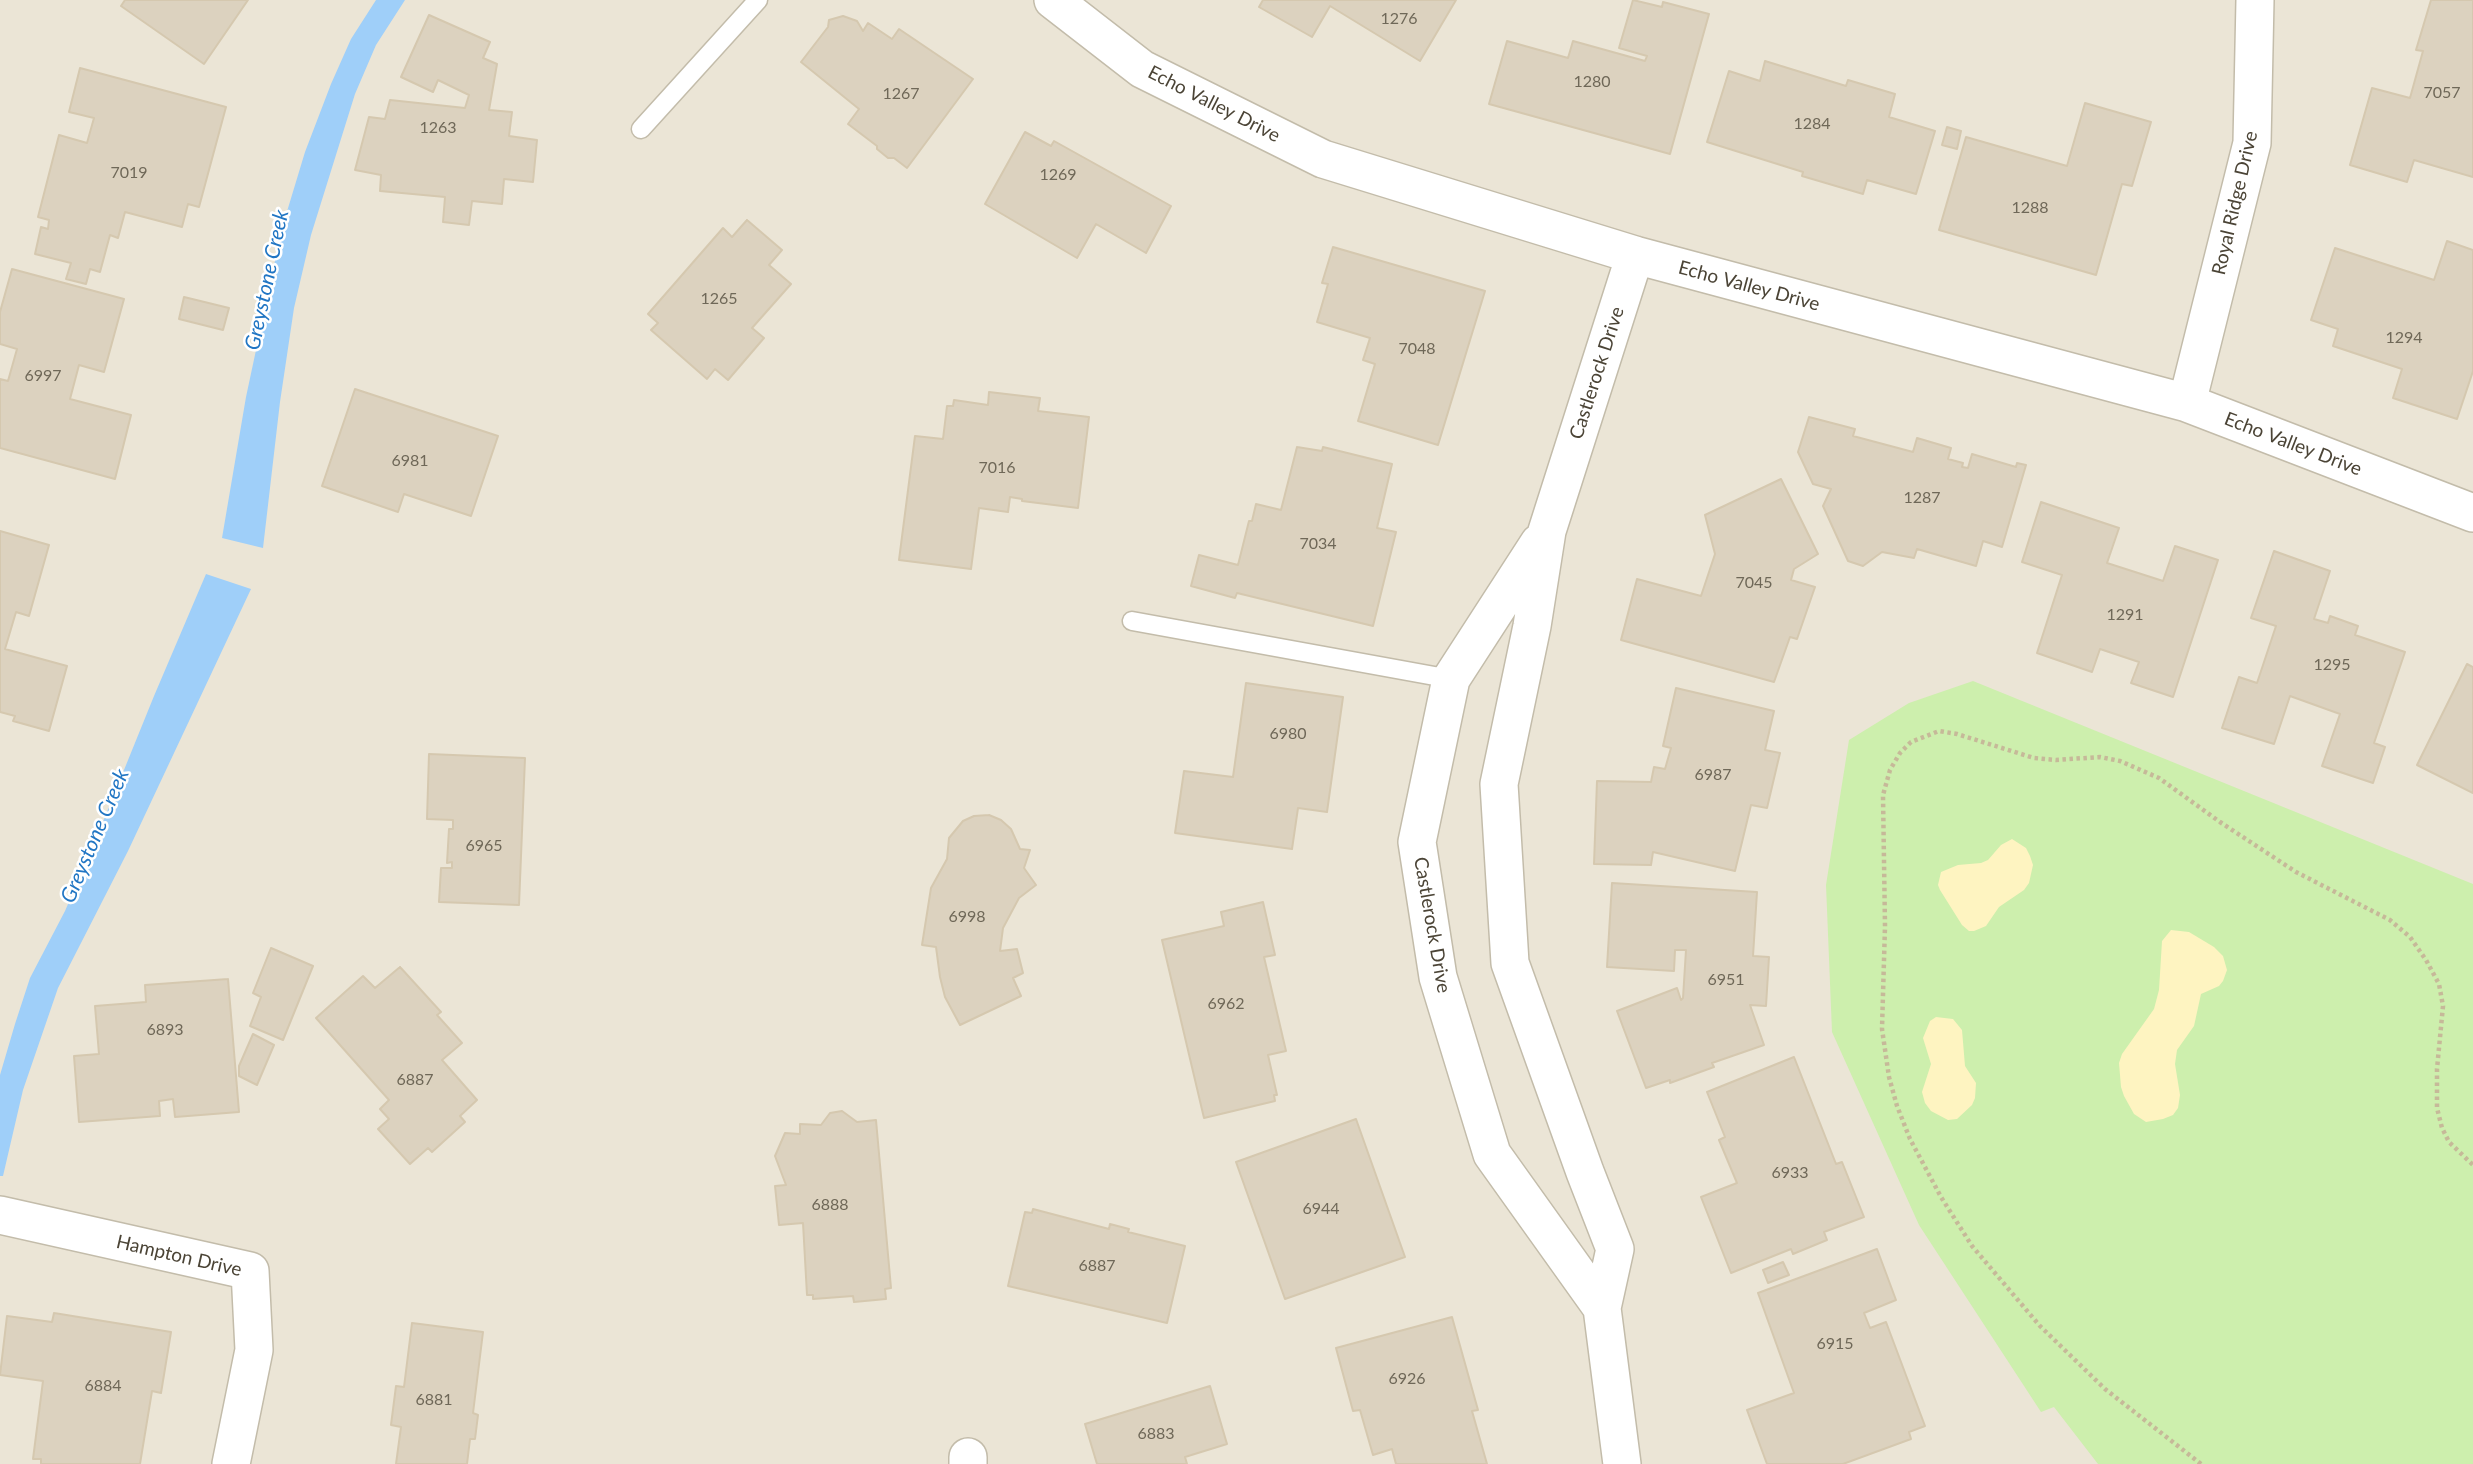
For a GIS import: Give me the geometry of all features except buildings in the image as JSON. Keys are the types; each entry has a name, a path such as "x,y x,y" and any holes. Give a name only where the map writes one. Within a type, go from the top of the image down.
{"street":[{"name":"Echo Valley Drive","path":"1053,0 1142,69 1323,159 1635,255 2187,402 2473,513"},
{"name":"Royal Ridge Drive","path":"2187,402 2252,143 2255,0"},
{"name":"Castlerock Drive","path":"1622,1464 1602,1308 1615,1250 1584,1172 1510,963 1499,785 1532,626 1547,531 1635,255"},
{"name":"Castlerock Drive","path":"1547,531 1451,679 1417,842 1438,977 1492,1154 1602,1308"},
{"name":"Hampton Drive","path":"0,1215 250,1271 254,1350 231,1464"}],"lane":[{"path":"642,129 758,0"},
{"path":"1132,621 1451,679"}],"path":[{"path":"2201,1464 2105,1389 2040,1326 1972,1246 1941,1197 1910,1139 1894,1096 1882,1029 1885,926 1883,795 1890,771 1900,754 1911,742 1938,731 2034,758 2056,760 2100,757 2120,761 2159,778 2296,872 2390,920 2410,937 2439,985 2443,1006 2437,1069 2437,1108 2449,1142 2473,1165"}],"shaded area":[{"path":"0,0 2473,0 2473,1464 0,1464"}],"green space":[{"path":"1973,681 2473,884 2473,1464 2098,1464 2054,1407 2041,1412 1919,1225 1832,1032 1826,885 1849,740 1909,703"}],"sand":[{"path":"2012,839 2026,848 2030,856 2033,865 2029,883 2024,890 1999,907 1986,926 1969,931 1962,925 1940,890 1938,885 1941,872 1958,865 1988,860 2001,845"},
{"path":"2171,930 2189,932 2214,947 2223,956 2227,970 2219,986 2201,994 2194,1026 2177,1050 2175,1064 2180,1095 2178,1108 2173,1115 2146,1122 2134,1114 2124,1096 2119,1063 2122,1054 2154,1009 2159,990 2162,941"},
{"path":"1936,1017 1953,1019 1962,1030 1965,1066 1976,1083 1972,1105 1957,1119 1948,1120 1931,1111 1922,1092 1931,1064 1923,1038 1930,1021"}],"water":[{"path":"376,0 405,0 376,45 355,94 311,235 294,308 263,548 222,538 246,397 282,228 305,152 331,84 351,39"},
{"path":"206,574 251,589 128,851 58,988 23,1090 3,1176 0,1176 0,1075 30,978 65,911"}],"water label":[{"name":"Greystone Creek","path":"267,280"},
{"name":"Greystone Creek","path":"95,836"}]}
